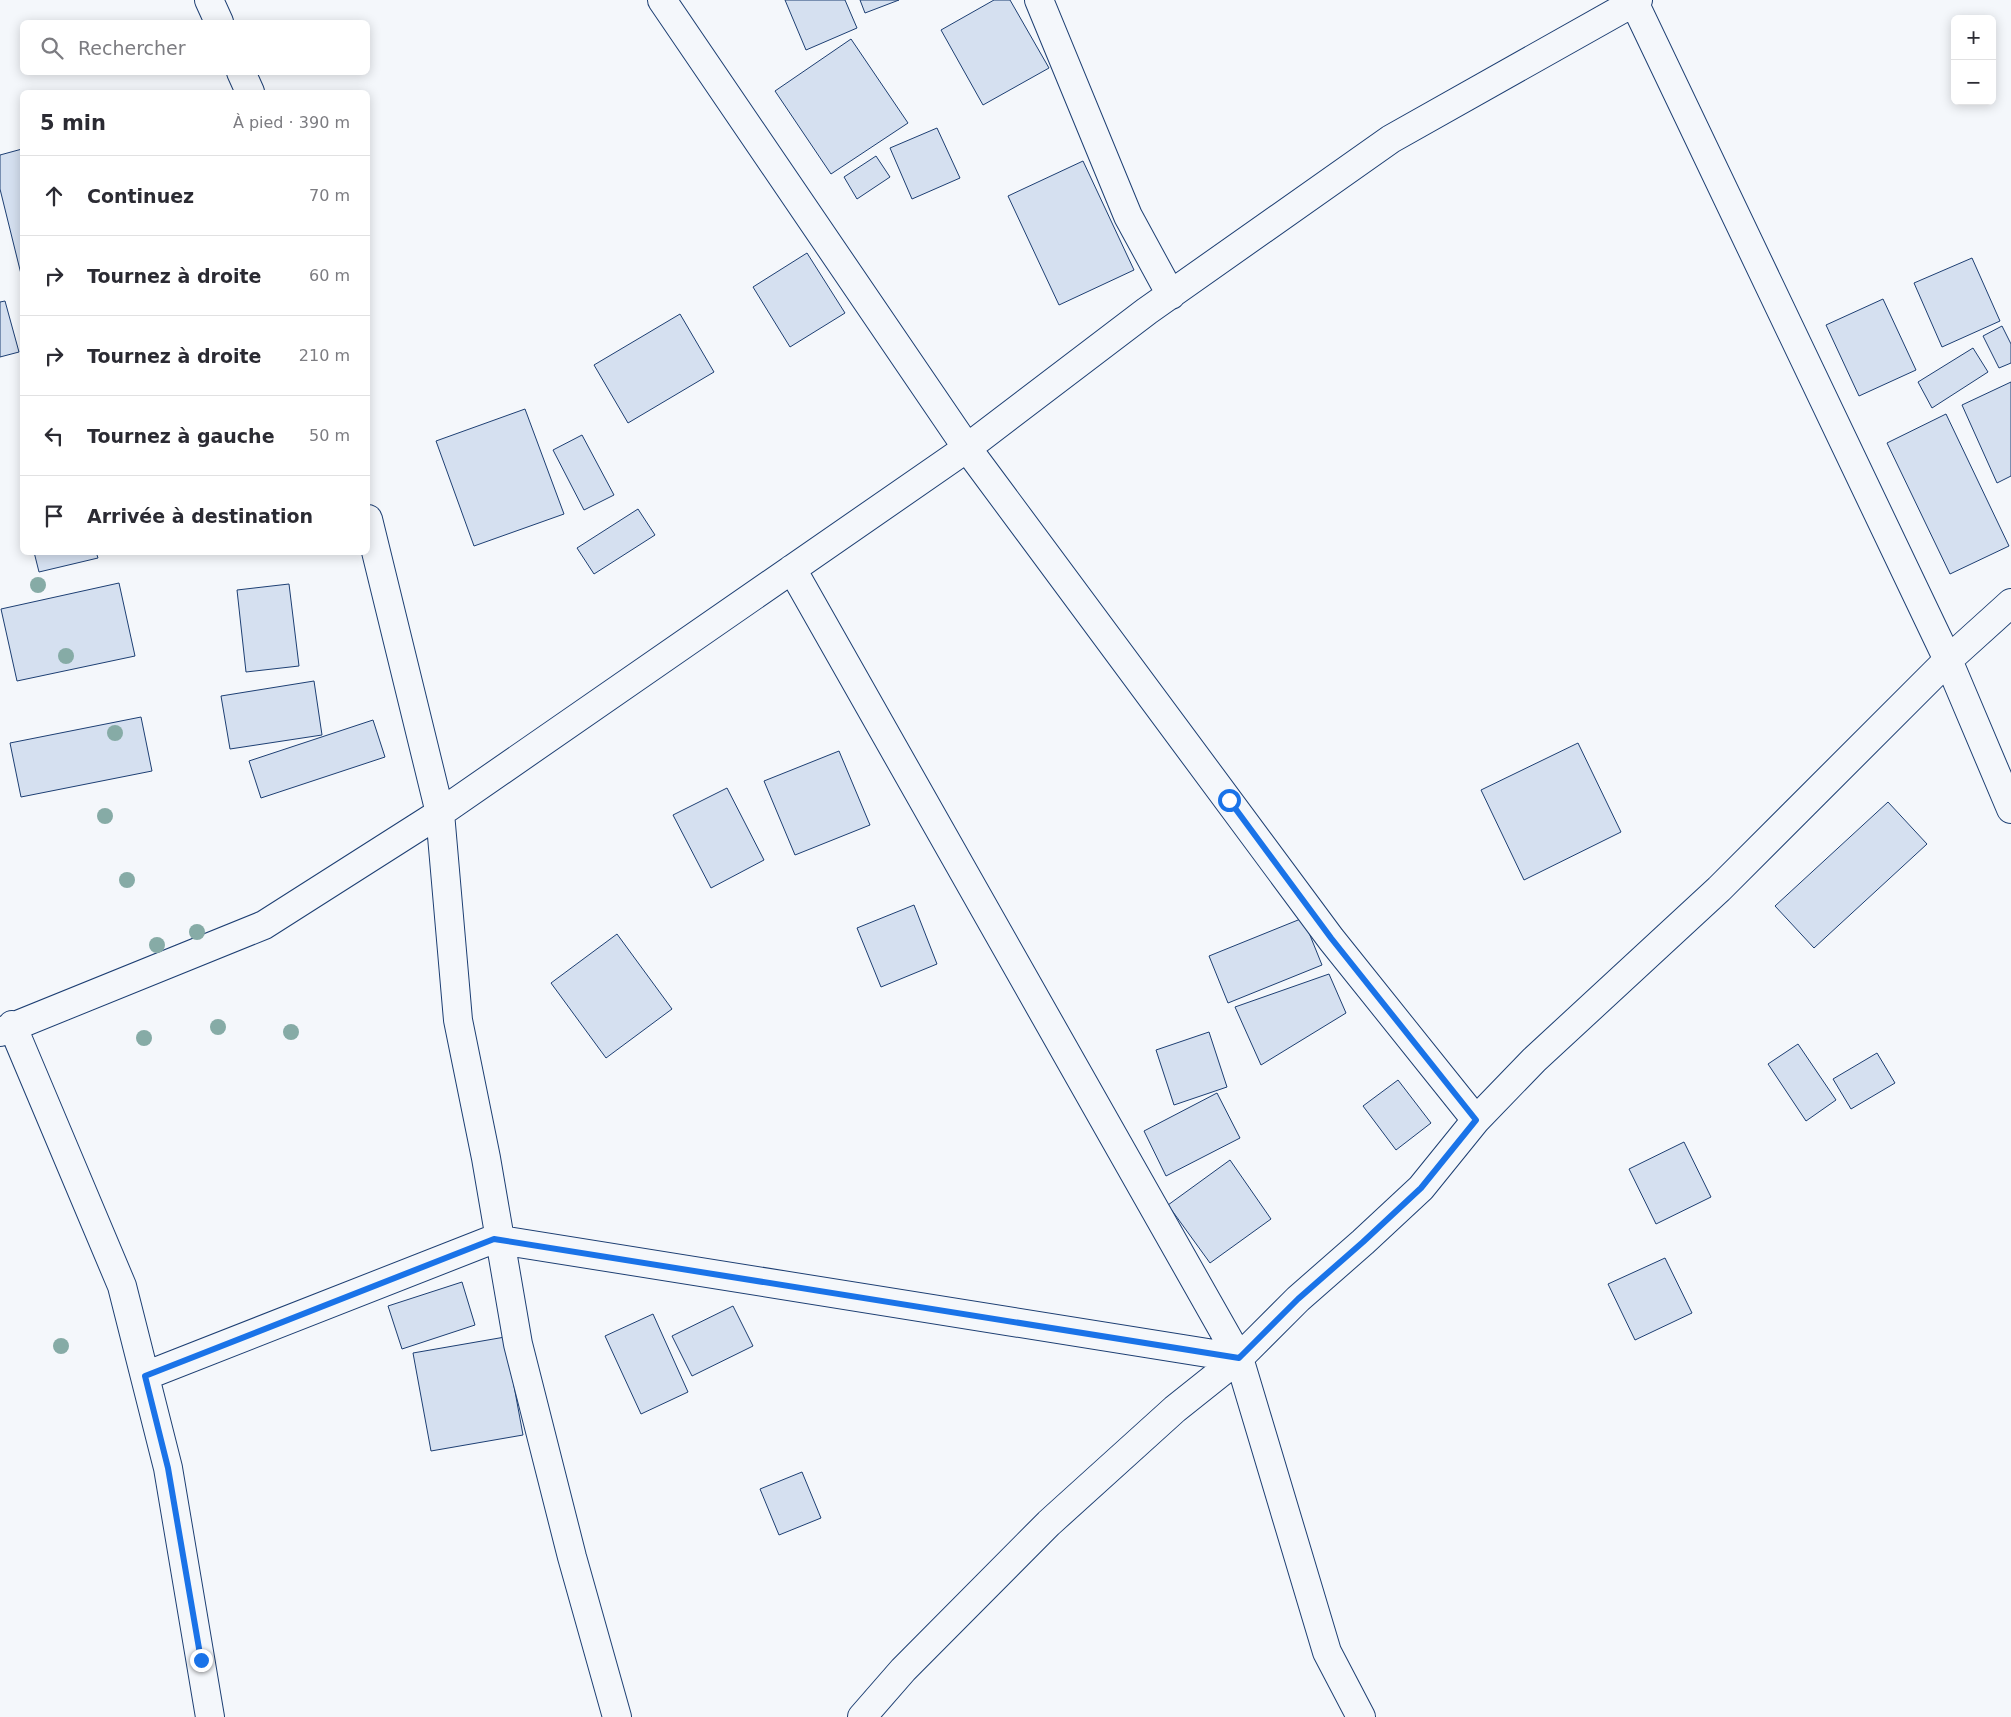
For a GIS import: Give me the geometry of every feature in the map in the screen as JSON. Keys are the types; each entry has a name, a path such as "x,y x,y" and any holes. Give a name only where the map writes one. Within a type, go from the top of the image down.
{"street":[{"path":"209,0 218,20"},
{"path":"662,0 967,448 1331,938 1476,1120"},
{"path":"1040,0 1128,216 1171,295"},
{"path":"210,1717 168,1468 122,1286 6,1029 264,926 440,813 967,448 1171,295 1391,139 1636,1 1948,660 2011,809"},
{"path":"242,75 249,90"},
{"path":"370,527 440,813 458,1020 501,1240 518,1344 572,1557 617,1717"},
{"path":"792,569 1239,1358 1327,1652 1361,1717"},
{"path":"862,1717 903,1670 1049,1524 1175,1409 1239,1358 1298,1299 1421,1188 1476,1120 1534,1060 1719,889 1948,660 2011,602"},
{"path":"145,1376 494,1239 1239,1358"}],"building":[{"path":"785,0 845,0 857,28 806,50"},
{"path":"860,0 899,0 865,13"},
{"path":"994,0 1010,0 1049,68 983,105 941,30"},
{"path":"851,39 908,123 831,174 775,91"},
{"path":"937,128 960,178 912,199 890,148"},
{"path":"20,150 20,270 0,189 0,155"},
{"path":"876,156 890,177 857,199 844,177"},
{"path":"1083,161 1134,270 1059,305 1008,196"},
{"path":"807,253 845,313 790,347 753,287"},
{"path":"1972,258 2000,321 1942,347 1914,283"},
{"path":"1883,299 1916,370 1859,396 1826,325"},
{"path":"5,301 19,352 0,357 0,302"},
{"path":"680,314 714,372 628,423 594,365"},
{"path":"2002,326 2011,344 2011,363 1999,368 1983,336"},
{"path":"1973,348 1988,372 1932,408 1918,382"},
{"path":"2011,382 2011,476 1997,483 1962,405"},
{"path":"525,409 564,514 474,546 436,441"},
{"path":"1946,414 2009,546 1950,574 1887,443"},
{"path":"582,435 614,495 584,510 553,450"},
{"path":"638,509 655,535 594,574 577,548"},
{"path":"35,555 97,555 98,558 39,572"},
{"path":"119,583 135,656 17,681 1,609"},
{"path":"289,584 299,666 246,672 237,590"},
{"path":"314,681 322,735 230,749 221,696"},
{"path":"141,717 152,771 21,797 10,743"},
{"path":"373,720 385,757 261,798 249,761"},
{"path":"1578,743 1621,832 1524,880 1481,790"},
{"path":"839,751 870,825 795,855 764,781"},
{"path":"727,788 764,860 711,888 673,815"},
{"path":"1888,802 1927,844 1814,948 1775,906"},
{"path":"914,905 937,964 881,987 857,928"},
{"path":"1303,918 1322,965 1228,1003 1209,956"},
{"path":"617,934 672,1009 606,1058 551,983"},
{"path":"1329,974 1346,1013 1261,1065 1235,1007"},
{"path":"1209,1032 1227,1087 1174,1105 1156,1050"},
{"path":"1798,1044 1836,1100 1806,1121 1768,1064"},
{"path":"1877,1053 1895,1083 1851,1109 1833,1079"},
{"path":"1398,1080 1431,1123 1396,1150 1363,1106"},
{"path":"1217,1093 1240,1138 1166,1176 1144,1131"},
{"path":"1684,1142 1711,1197 1656,1224 1629,1169"},
{"path":"1230,1160 1271,1219 1210,1263 1168,1205"},
{"path":"1665,1258 1692,1313 1635,1340 1608,1284"},
{"path":"462,1282 475,1325 402,1349 388,1306"},
{"path":"733,1306 753,1346 692,1376 672,1336"},
{"path":"653,1314 688,1392 641,1414 605,1336"},
{"path":"505,1337 523,1435 431,1451 413,1353"},
{"path":"802,1472 821,1518 779,1535 760,1489"}],"route":[{"path":"201,1660 168,1468 145,1376 494,1239 1239,1358 1298,1299 1421,1188 1476,1120 1331,938 1229,800"}]}
